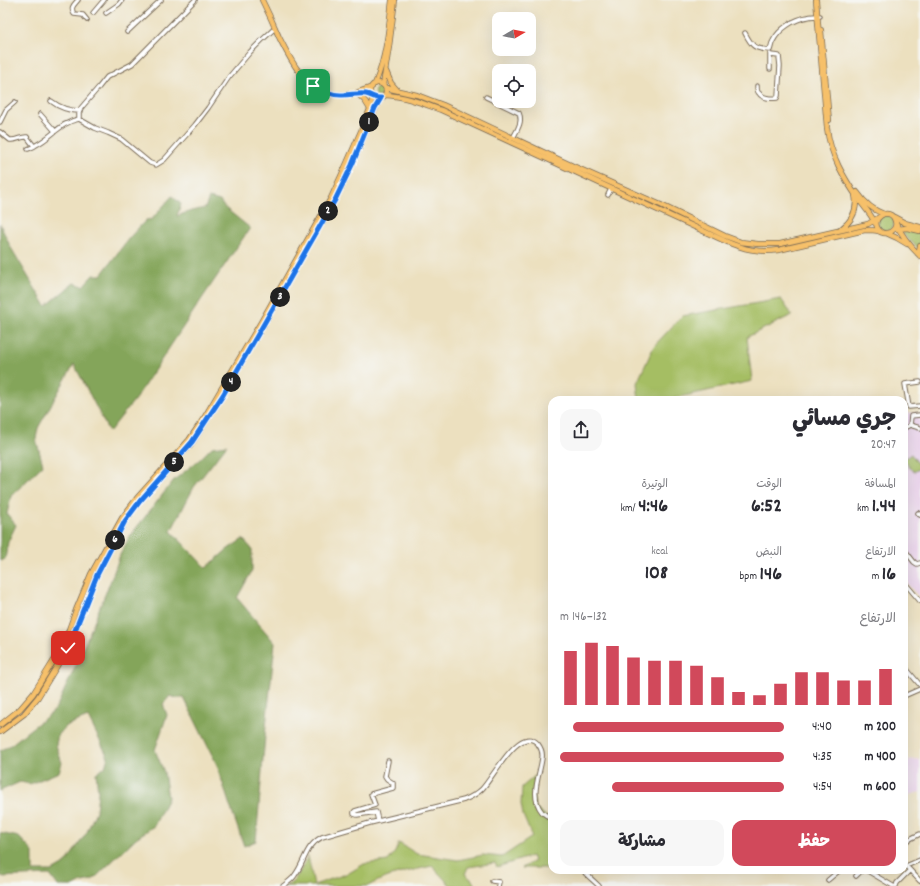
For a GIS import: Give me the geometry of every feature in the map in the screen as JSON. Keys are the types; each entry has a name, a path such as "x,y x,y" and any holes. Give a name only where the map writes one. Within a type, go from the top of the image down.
{"main road":[{"path":"262,0 290,59 299,72 308,82 318,89 331,94 356,94 376,98 397,96 408,98 441,110 732,244 751,250 779,250 865,230 894,236 909,245"},
{"path":"0,725 20,709 33,694 63,646 91,574 122,518 137,498 189,440 204,418 261,322 331,198 370,109 372,96 371,91 381,69 384,57 392,0"},
{"path":"0,732 24,714 38,696 68,648 97,575 125,521 140,501 192,442 223,395 335,200 352,165 375,108 386,91 384,86 385,70 395,0"},
{"path":"817,0 833,148 842,168 857,192 869,206 878,212 888,214 905,223 920,227"},
{"path":"819,16 829,141 840,169 855,194 876,219 876,226 883,233 896,229 912,228 920,231"},
{"path":"385,70 389,79 397,90"},
{"path":"356,94 379,83 384,86 434,101 725,236 742,242 780,244 868,224 884,214"},
{"path":"356,94 365,100 370,109"},
{"path":"839,230 848,223 854,214 856,204 855,194"},
{"path":"892,216 895,222 895,228 920,256"},
{"path":"920,246 920,256"}],"street":[{"path":"78,0 72,7 74,14 83,14 87,20"},
{"path":"93,13 104,0"},
{"path":"106,13 119,4 122,0"},
{"path":"127,32 161,0"},
{"path":"79,118 80,111 107,77 132,64 195,0"},
{"path":"770,69 770,53 772,42 775,37 789,24 804,17 819,16"},
{"path":"79,118 95,128 121,139 150,163 156,165 164,160 195,125 229,77 250,52 275,28"},
{"path":"745,33 748,40 758,49 779,56 780,66 777,98 762,96 759,94 757,86"},
{"path":"486,97 519,113 521,120 513,138"},
{"path":"0,122 6,110 15,102"},
{"path":"51,102 64,109 80,111"},
{"path":"40,114 55,131"},
{"path":"28,149 65,123 79,118"},
{"path":"0,132 10,140 26,137 34,146"},
{"path":"608,195 611,189"},
{"path":"907,396 905,384 920,382"},
{"path":"908,401 909,407 920,406"},
{"path":"920,415 911,416 910,425 920,428"},
{"path":"908,554 914,562 917,564 920,563"},
{"path":"908,587 920,602"},
{"path":"908,671 920,685"},
{"path":"909,694 920,688"},
{"path":"283,886 295,875 309,849 318,840 378,821 471,798 476,795 487,784 515,746 520,741 526,739 531,739 537,743 542,752 536,801 542,812 548,816"},
{"path":"378,821 376,812 357,815 354,814 354,812 375,805 371,794 393,788 393,783 385,776 388,761"},
{"path":"908,840 920,835"},
{"path":"908,865 920,860"},
{"path":"910,870 920,881"},
{"path":"586,874 599,886"},
{"path":"828,880 835,874"},
{"path":"873,874 895,886 906,874"},
{"path":"492,881 499,882 498,886"}],"shaded area":[{"path":"908,413 920,413 920,598 909,586"},
{"path":"920,759 920,792 908,795 908,760"}],"green space":[{"path":"379,87 384,92 379,97 374,92"},
{"path":"172,196 181,204 177,216 205,208 209,198 220,201 224,207 250,228 136,398 109,432 74,364 38,428 36,439 43,465 11,496 7,514 16,525 8,542 5,559 0,561 0,224 10,246 46,306 74,283 83,286 93,275 101,275 129,238 146,220 152,219"},
{"path":"886,215 893,220 894,223 889,230 886,231 879,226 878,223 883,216"},
{"path":"908,230 920,233 920,243 918,248 902,231"},
{"path":"781,299 792,315 747,337 752,381 684,396 639,396 637,383 654,346 682,316"},
{"path":"227,445 194,487 171,531 206,568 228,549 243,539 252,549 252,571 237,598 275,643 256,841 244,846 217,765 184,698 170,696 163,704 167,715 155,750 164,772 168,798 154,826 136,838 92,880 82,882 74,886 58,886 50,875 0,877 0,833 19,837 33,852 33,871 52,871 66,863 87,832 96,811 98,792 96,773 105,767 108,757 88,717 68,725 58,734 56,745 62,763 59,772 30,784 20,782 0,791 0,751 12,744 53,712 58,704 77,663 120,555 130,536 174,480 199,460 212,447"},
{"path":"911,454 920,466 920,468 914,472 908,464 908,456"},
{"path":"536,775 532,792 536,808 548,818 548,868 522,868 534,861 532,856 497,867 495,863 468,867 465,874 472,880 475,886 451,886 432,866 391,876 368,886 285,886 293,882 308,856 314,885 349,873 364,864 388,861 395,852 399,843 417,854 458,860 483,855 502,857 532,837 523,815 521,804 522,787"}],"route":[{"path":"68,648 97,575 125,521 140,501 192,442 223,395 335,200 352,165 375,108 381,98 374,98 372,95 365,94 336,95 324,92 313,86"}]}
